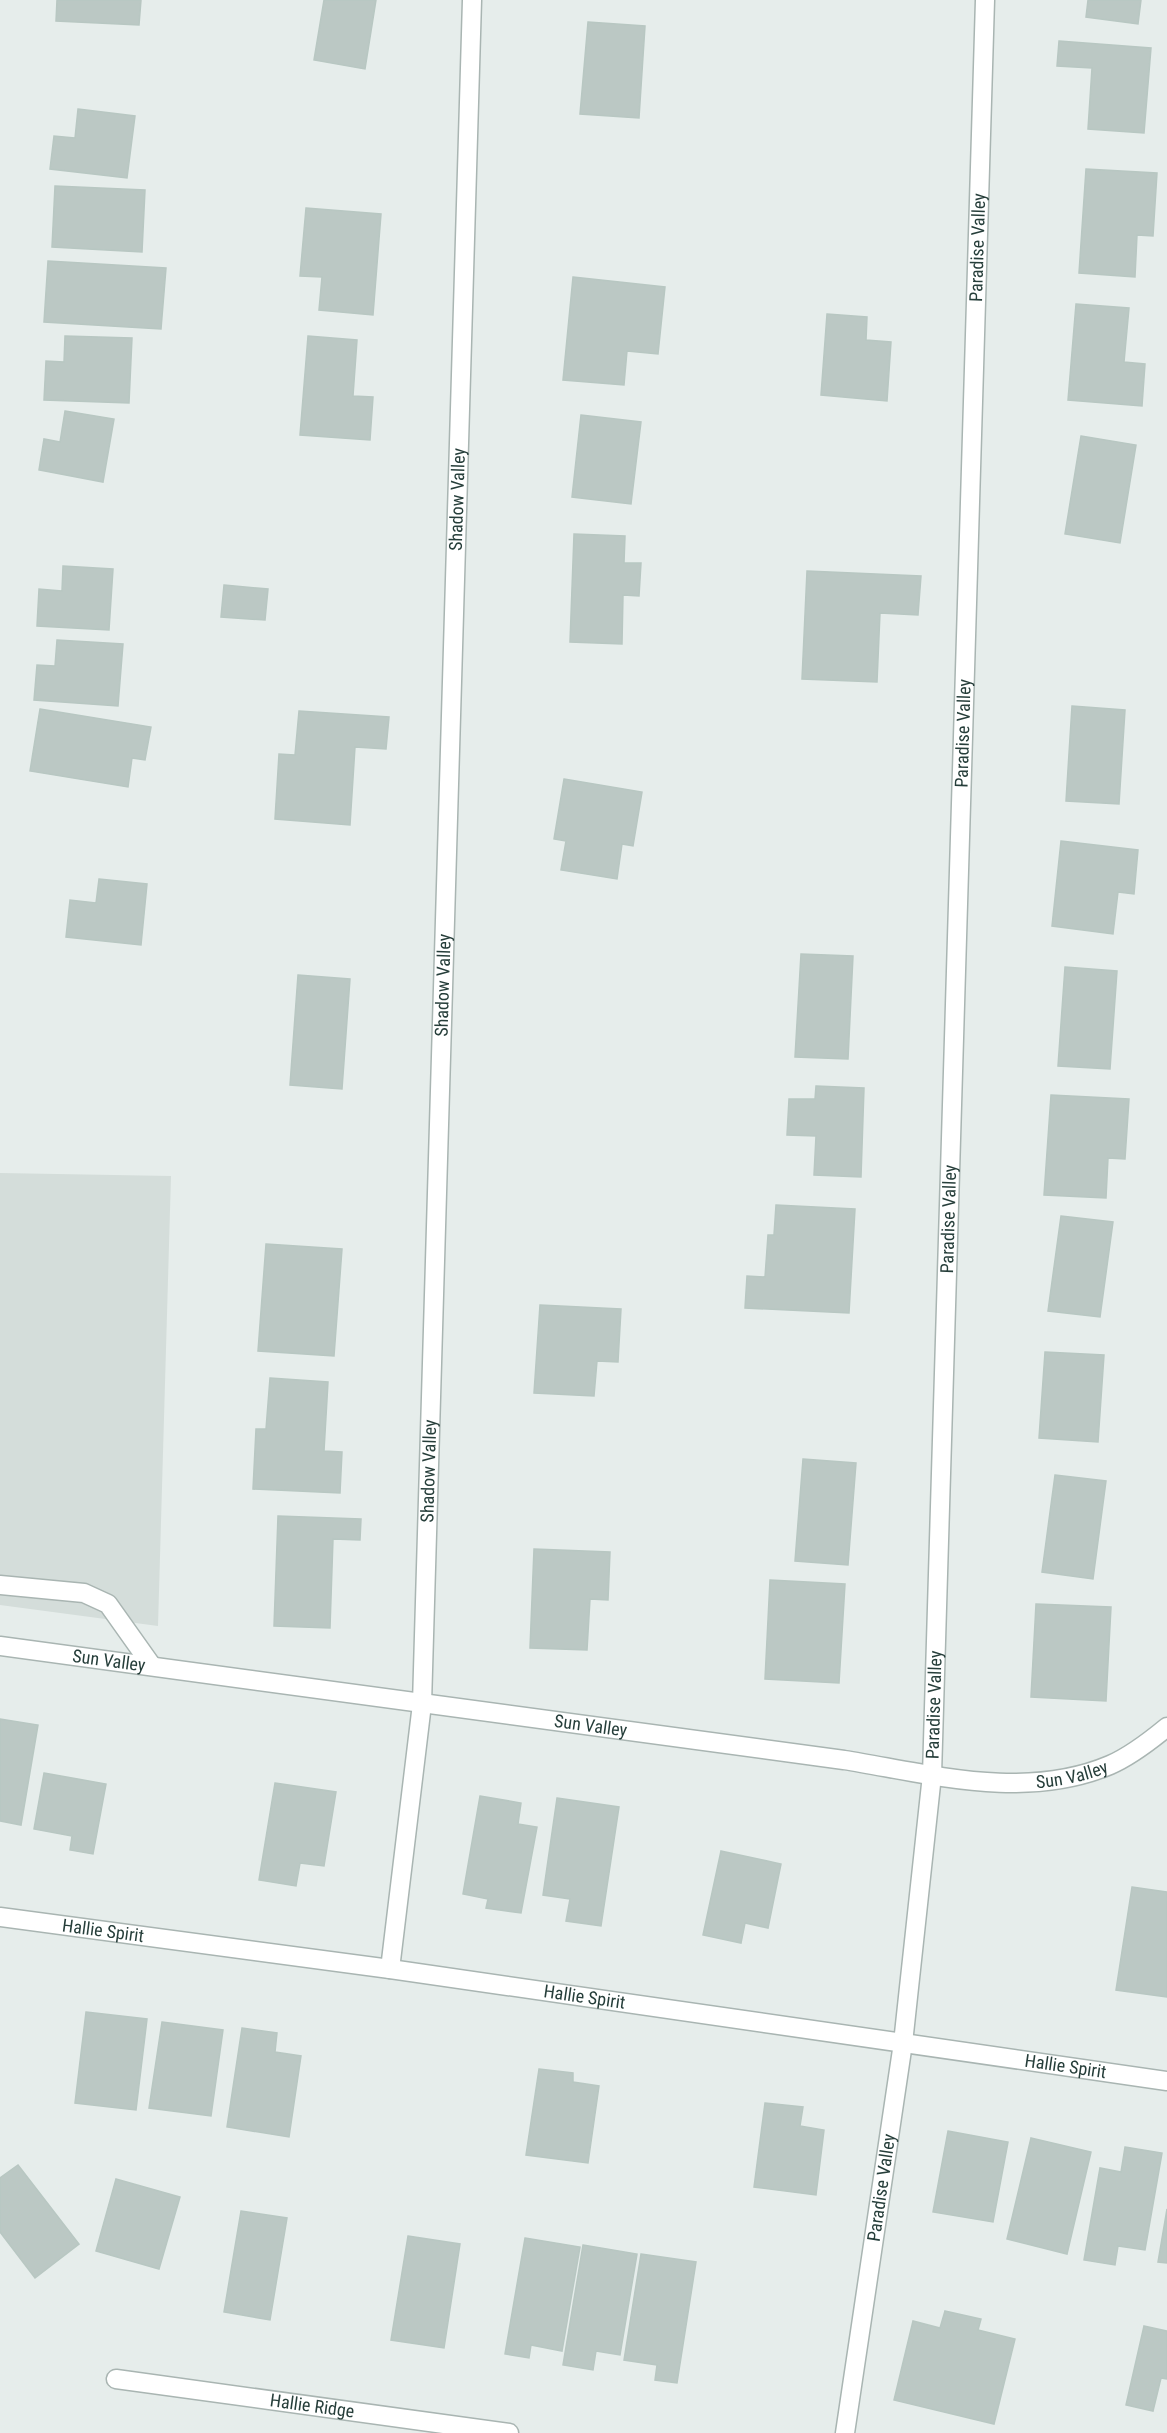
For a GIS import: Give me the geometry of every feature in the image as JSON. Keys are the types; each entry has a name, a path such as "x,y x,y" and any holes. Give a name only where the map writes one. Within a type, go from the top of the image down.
{"street":[{"name":"Shadow Valley","path":"390,1969 422,1704 472,0"},
{"name":"Paradise Valley","path":"845,2433 903,2043 932,1774 985,0"},
{"path":"0,1585 84,1593 108,1604 152,1666"},
{"name":"Sun Valley","path":"0,1646 844,1760 968,1781 1005,1784 1070,1778 1111,1765 1148,1743 1167,1727"},
{"name":"Hallie Spirit","path":"0,1917 390,1969 1167,2081"},
{"name":"Hallie Ridge","path":"116,2379 509,2433"}],"shaded area":[{"path":"0,1173 171,1176 158,1626 0,1605"}],"building":[{"path":"57,0 141,0 139,25 56,21"},
{"path":"324,0 376,0 365,69 314,60"},
{"path":"1088,0 1141,0 1138,24 1086,17"},
{"path":"588,22 645,26 639,118 580,114"},
{"path":"1059,41 1151,48 1144,133 1088,129 1092,68 1057,66"},
{"path":"78,109 135,116 127,178 50,169 54,136 75,138"},
{"path":"1086,169 1157,173 1153,236 1137,235 1135,277 1079,273"},
{"path":"55,186 145,190 142,252 52,247"},
{"path":"306,208 381,214 373,315 319,310 322,277 300,276"},
{"path":"48,261 166,268 161,329 44,322"},
{"path":"573,277 665,287 658,354 627,351 624,385 563,380"},
{"path":"1076,304 1129,308 1124,362 1145,364 1142,406 1068,400"},
{"path":"827,314 867,317 866,340 891,342 887,401 821,395"},
{"path":"65,336 132,338 129,403 44,400 46,361 64,362"},
{"path":"308,336 357,340 353,396 373,397 370,440 300,435"},
{"path":"65,411 114,419 103,482 39,470 44,439 60,442"},
{"path":"581,415 641,422 631,504 572,497"},
{"path":"1081,436 1136,445 1120,543 1065,534"},
{"path":"574,534 625,536 624,563 641,563 639,596 623,595 622,644 570,642"},
{"path":"63,566 113,569 109,630 37,626 39,589 62,591"},
{"path":"807,571 921,576 918,615 880,613 877,682 802,679"},
{"path":"224,585 268,589 265,620 221,617"},
{"path":"57,640 123,644 118,706 34,700 37,665 55,666"},
{"path":"1072,706 1125,710 1119,804 1066,801"},
{"path":"40,709 151,727 145,760 132,758 128,787 30,771"},
{"path":"299,711 389,717 386,749 355,747 350,825 275,819 279,754 295,755"},
{"path":"564,779 642,792 633,846 622,844 617,879 561,870 566,841 554,839"},
{"path":"1061,841 1138,850 1134,894 1118,892 1113,934 1052,926"},
{"path":"99,879 147,884 141,945 66,937 70,900 96,903"},
{"path":"801,954 853,956 848,1059 795,1057"},
{"path":"1065,967 1117,971 1110,1069 1058,1066"},
{"path":"298,975 350,979 342,1089 290,1085"},
{"path":"816,1086 864,1088 861,1177 814,1175 816,1136 787,1135 789,1099 815,1099"},
{"path":"1051,1095 1129,1099 1125,1159 1108,1158 1106,1198 1044,1195"},
{"path":"776,1205 855,1209 849,1313 745,1308 747,1276 765,1277 768,1235 774,1235"},
{"path":"1061,1216 1113,1222 1100,1317 1048,1311"},
{"path":"266,1244 342,1249 334,1356 258,1351"},
{"path":"540,1305 621,1309 618,1362 597,1361 594,1396 534,1393"},
{"path":"1045,1352 1104,1355 1098,1442 1039,1438"},
{"path":"270,1378 328,1382 324,1451 342,1452 340,1493 253,1489 256,1429 266,1429"},
{"path":"803,1459 856,1463 848,1565 795,1561"},
{"path":"1055,1475 1106,1481 1093,1579 1042,1572"},
{"path":"278,1516 361,1519 360,1540 333,1539 330,1628 274,1626"},
{"path":"534,1549 610,1552 608,1600 590,1599 587,1650 530,1648"},
{"path":"770,1580 845,1584 839,1683 765,1679"},
{"path":"1036,1604 1111,1607 1106,1701 1031,1697"},
{"path":"0,1719 38,1725 21,1825 0,1821"},
{"path":"44,1773 106,1784 93,1854 70,1850 72,1836 34,1829"},
{"path":"275,1783 336,1792 324,1866 300,1863 296,1886 259,1880"},
{"path":"480,1796 521,1803 518,1824 537,1827 521,1913 486,1908 488,1899 463,1894"},
{"path":"557,1798 619,1807 601,1926 566,1921 570,1899 543,1895"},
{"path":"721,1851 781,1864 768,1928 745,1923 741,1943 703,1935"},
{"path":"1132,1887 1167,1892 1167,1997 1116,1990"},
{"path":"86,2012 147,2019 136,2110 75,2103"},
{"path":"162,2022 223,2030 211,2116 149,2108"},
{"path":"242,2028 277,2033 275,2052 301,2056 289,2137 227,2127"},
{"path":"539,2069 573,2073 573,2082 599,2086 588,2163 526,2155"},
{"path":"765,2103 803,2107 800,2126 824,2130 816,2195 754,2187"},
{"path":"948,2131 1008,2142 993,2222 933,2212"},
{"path":"1031,2138 1091,2152 1067,2254 1007,2239"},
{"path":"1125,2147 1162,2153 1145,2250 1118,2246 1115,2265 1084,2260 1100,2168 1121,2172"},
{"path":"18,2165 79,2244 35,2278 0,2232 0,2178"},
{"path":"116,2179 180,2197 159,2269 96,2251"},
{"path":"1167,2209 1167,2263 1158,2262"},
{"path":"241,2211 287,2218 270,2320 224,2312"},
{"path":"408,2236 460,2244 444,2348 391,2340"},
{"path":"525,2238 580,2247 562,2351 531,2345 529,2358 505,2354"},
{"path":"583,2245 637,2254 620,2355 596,2351 593,2370 563,2365"},
{"path":"641,2254 696,2262 677,2383 655,2380 657,2365 624,2360"},
{"path":"945,2311 981,2319 978,2330 1015,2339 994,2424 894,2400 913,2321 940,2328"},
{"path":"1144,2326 1167,2331 1167,2379 1161,2378 1153,2411 1126,2405"}]}
